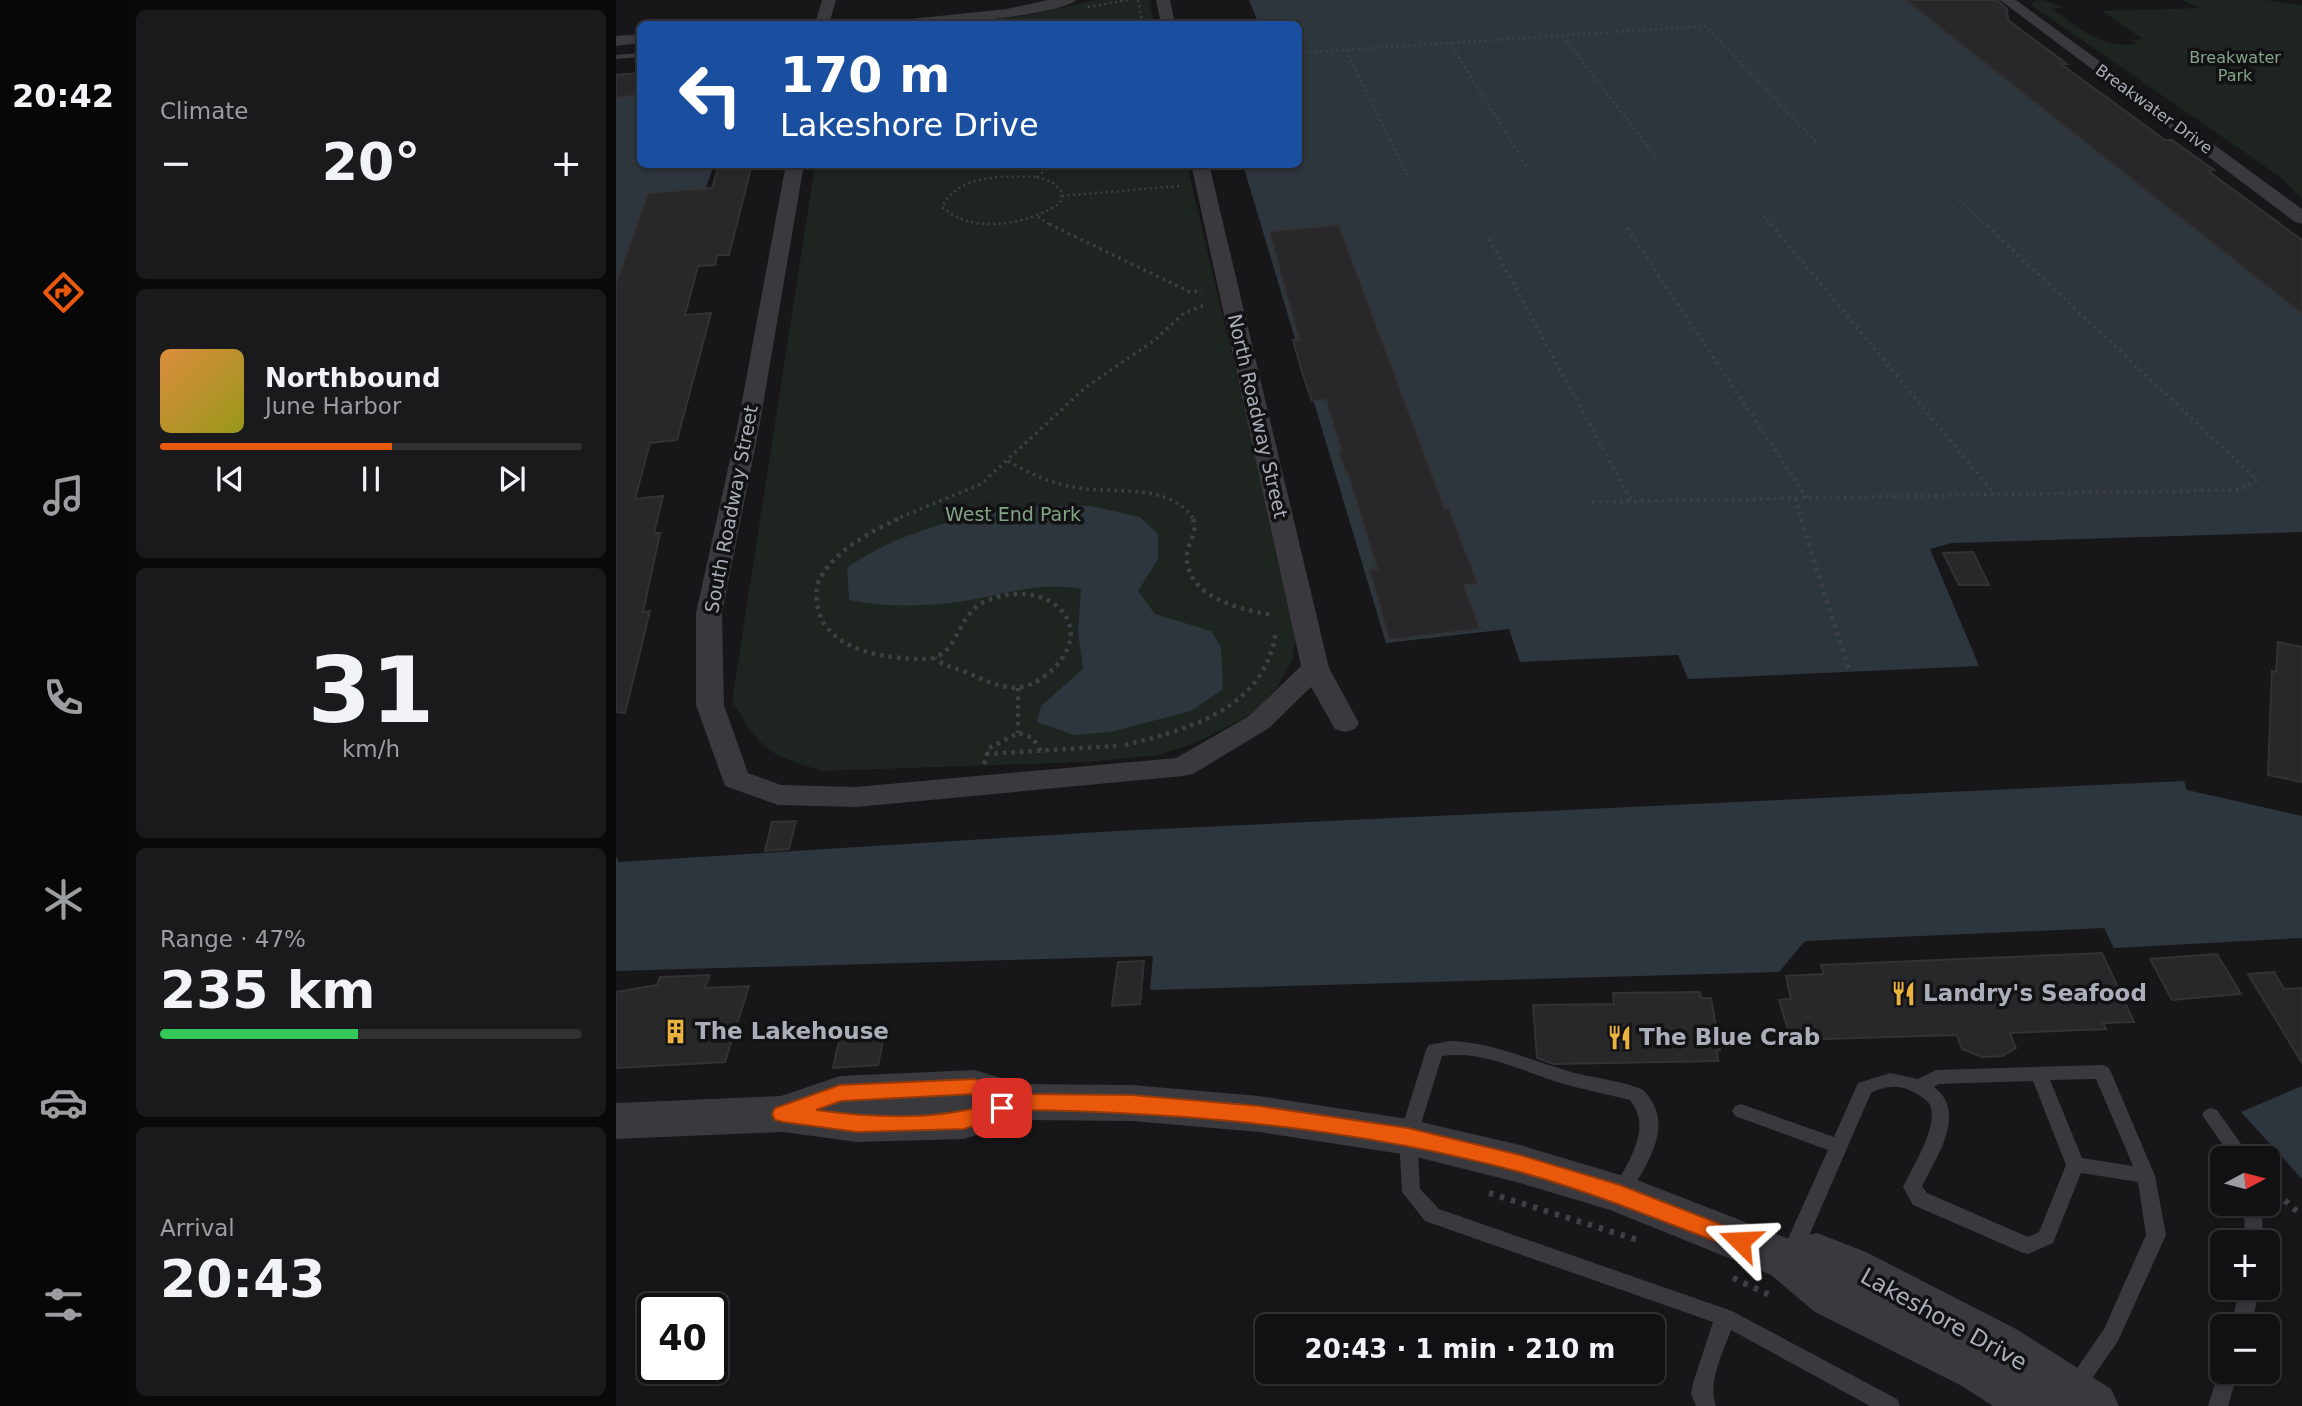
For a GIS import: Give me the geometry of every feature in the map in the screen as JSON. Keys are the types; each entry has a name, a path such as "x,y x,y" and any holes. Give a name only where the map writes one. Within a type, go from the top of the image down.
{"street":[{"path":"823,21 829,0"},
{"path":"929,21 1007,13 1069,0"},
{"path":"1163,0 1167,21"},
{"name":"Breakwater Drive","path":"2008,0 2302,218"},
{"path":"616,41 637,39"},
{"path":"616,47 637,45"},
{"name":"South Roadway Street","path":"794,168 748,428 709,613 710,705 735,779 778,794 856,797 1183,767 1259,722 1315,668"},
{"name":"North Roadway Street","path":"1201,168 1315,668 1345,723"},
{"name":"Lakeshore Drive","path":"616,1121 783,1114 857,1124 964,1121 1021,1102 1132,1103 1259,1114 1408,1137 1520,1164 1620,1194 1786,1281 1832,1297 1978,1369 2066,1402"}],"lane":[{"path":"616,57 637,55"},
{"path":"1620,1194 1646,1143 1651,1117 1646,1103 1636,1095 1559,1076 1483,1051 1452,1045 1435,1050 1408,1137 1411,1192 1432,1215 1725,1317 1890,1406"},
{"path":"1920,1086 1937,1077 2102,1073 2146,1176 2156,1235 2111,1335 2066,1402"},
{"path":"1786,1281 1864,1088 1877,1080 1899,1079 1920,1086 1938,1097 1943,1110 1940,1126 1912,1186 1920,1199 2028,1245 2046,1237 2075,1164 2039,1074"},
{"path":"1741,1111 1839,1146"},
{"path":"2211,1115 2233,1146"},
{"path":"2075,1164 2146,1176"},
{"path":"1706,1406 1700,1394 1725,1317"},
{"path":"2218,1406 2224,1384"}],"path":[{"path":"1138,0 1142,21"},
{"path":"1302,53 1706,26 1816,142"},
{"path":"1562,35 1655,156"},
{"path":"1450,43 1528,167"},
{"path":"1346,50 1407,175"},
{"path":"1037,177 1048,168"},
{"path":"1037,177 1055,183 1062,196 1054,209 1037,216 1005,222 965,222 950,216 941,204 953,191 975,182 1037,177"},
{"path":"1062,196 1179,186"},
{"path":"1592,502 2239,490 2257,480 1959,200"},
{"path":"1037,216 1062,233 1126,260 1189,292 1202,291"},
{"path":"1763,216 1996,495"},
{"path":"1627,228 1807,499"},
{"path":"1489,239 1632,502"},
{"path":"935,658 940,663 969,674 985,684 1018,688 1045,676 1067,650 1069,618 1055,600 1021,593 983,602 962,620 954,645 935,658 885,656 865,652 836,639 828,632 818,612 816,592 819,582 838,557 865,536 892,521 975,488 1008,461 1076,396 1154,340 1190,306 1205,305"},
{"path":"986,754 1125,746 1181,731 1233,703 1261,676 1273,653 1276,628 1273,615 1225,603 1192,578 1186,556 1196,524 1192,516 1177,503 1145,493 1054,483 1008,461"},
{"path":"1796,499 1850,673"},
{"path":"1018,688 1018,730"},
{"path":"980,786 986,754 1002,739 1018,730"},
{"path":"1018,730 1033,738 1042,750 1036,781"},
{"path":"1481,1191 1647,1242"},
{"path":"2280,1196 2302,1216"},
{"path":"1722,1273 1786,1281"}],"green space":[{"path":"1095,0 1149,0 1153,21 978,21 1029,15"},
{"name":"Breakwater Park","path":"2043,0 2063,7 2053,9 2092,36 2124,45 2138,44 2132,40 2143,39 2102,11 2200,8 2181,0 2266,0 2302,6 2302,199 2279,176 2031,5 2033,1"},
{"name":"West End Park","path":"815,168 1188,168 1297,630 1292,661 1278,686 1255,712 1198,742 1159,755 1087,762 822,771 777,755 759,741 732,701"}],"shaded area":[{"path":"1249,0 1907,0 2302,268 2302,532 1952,543 1930,549 1979,666 1688,679 1678,655 1520,662 1509,629 1386,643 1244,168 1302,168 1302,21 1258,21"},
{"path":"637,81 637,168 713,168 616,440 616,82"},
{"path":"1040,506 1091,506 1140,517 1158,534 1158,559 1138,591 1155,614 1211,631 1221,647 1223,689 1191,711 1110,732 1074,735 1037,722 1041,706 1083,669 1078,632 1081,589 1034,588 930,605 889,605 849,600 847,568 889,544 965,518"},
{"path":"2184,781 2187,790 2302,816 2302,938 2114,948 2104,928 1805,941 1779,972 1150,990 1153,956 616,971 616,856 619,862 1116,831"},
{"path":"2302,1086 2302,1179 2280,1155 2280,1146 2272,1146 2241,1112"}],"building":[{"path":"1905,0 1997,0 2007,9 2008,20 2067,64 2061,64 2165,140 2172,140 2214,170 2208,171 2302,240 2302,314"},
{"path":"637,73 637,95 616,98 616,75"},
{"path":"718,168 751,168 729,255 717,255 715,265 698,266 685,315 711,313 677,440 650,443 635,499 663,496 654,533 660,533 643,612 650,611 625,713 616,712 616,283 648,193 712,188"},
{"path":"1339,225 1445,509 1449,508 1478,584 1464,585 1480,629 1389,640 1369,569 1377,569 1348,474 1346,475 1338,451 1341,451 1326,400 1312,401 1302,372 1293,340 1299,340 1269,231"},
{"path":"1973,552 1989,585 1959,585 1943,553"},
{"path":"2278,642 2302,647 2302,782 2268,775 2272,671 2276,672"},
{"path":"796,821 789,849 765,851 772,822"},
{"path":"2102,953 2134,1022 2103,1023 2106,1029 2010,1033 2016,1048 2002,1056 1982,1057 1962,1049 1957,1035 1791,1040 1779,1000 1791,999 1786,976 1824,974 1821,965"},
{"path":"2217,954 2241,994 2172,1000 2150,959"},
{"path":"1144,961 1140,1004 1112,1006 1118,962"},
{"path":"2274,972 2284,989 2302,988 2302,1063 2248,974"},
{"name":"The Lakehouse","path":"710,975 705,988 749,986 725,1062 616,1068 616,992 657,985 660,977"},
{"path":"1700,992 1701,998 1711,998 1720,1050 1717,1050 1718,1061 1554,1064 1537,1058 1533,1005 1614,1004 1613,993"},
{"path":"885,1032 878,1065 833,1068 840,1037"}],"place":[{"name":"Landry's Seafood","path":"1903,993"},
{"name":"The Lakehouse","path":"675,1031"},
{"name":"The Blue Crab","path":"1619,1037"}],"route":[{"path":"1002,1108 964,1121 857,1124 783,1114 840,1093 974,1087 1021,1102 1132,1103 1259,1114 1408,1137 1520,1164 1620,1194 1740,1241"}]}
